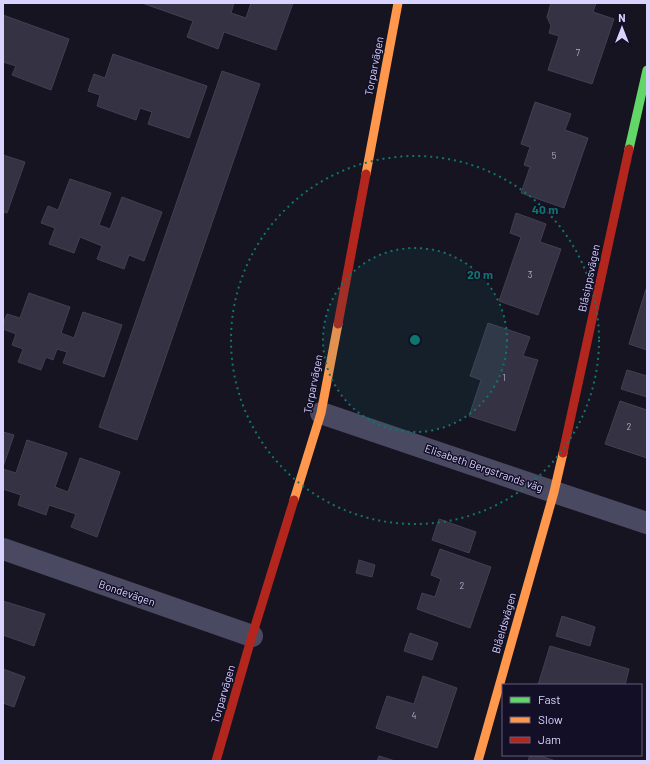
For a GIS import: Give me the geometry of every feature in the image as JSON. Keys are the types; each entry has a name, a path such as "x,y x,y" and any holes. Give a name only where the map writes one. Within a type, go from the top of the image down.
{"street":[{"name":"Torparvägen","path":"216,761 252,636 320,413 398,3"},
{"name":"Blåsippsvägen","path":"554,492 647,70"},
{"name":"Elisabeth Bergstrands väg","path":"320,413 647,523"},
{"name":"Blåeldsvägen","path":"478,761 554,492"},
{"name":"Bondevägen","path":"3,549 252,636"}],"building":[{"path":"142,3 234,3 231,13 246,18 251,3 293,3 276,50 224,32 218,49 187,37 193,21"},
{"path":"551,3 596,3 593,12 614,19 592,84 548,70 559,36 549,33 551,26 547,17"},
{"path":"3,15 69,39 51,90 12,75 16,66 3,62"},
{"path":"113,54 207,86 189,138 148,124 152,112 140,108 136,120 97,106 100,95 88,91 94,74 105,78"},
{"path":"222,71 260,84 137,440 99,427"},
{"path":"535,102 571,114 565,130 588,138 564,208 521,193 530,167 524,165 530,147 521,144"},
{"path":"3,155 25,162 7,213 3,212"},
{"path":"70,179 111,193 99,225 110,229 122,197 162,212 144,261 129,255 124,269 97,259 102,246 80,237 74,253 49,244 55,228 41,223 48,206 58,210"},
{"path":"516,213 546,224 540,242 561,249 538,315 499,301 521,237 510,233"},
{"path":"647,289 647,350 629,344"},
{"path":"29,293 70,307 61,333 74,338 83,312 122,325 104,377 63,363 67,352 57,349 53,360 46,357 41,370 18,362 23,349 12,345 16,334 3,329 3,324 7,314 20,318"},
{"path":"488,323 530,337 523,356 538,360 515,431 469,416 481,380 470,376"},
{"path":"627,370 647,376 647,397 621,389"},
{"path":"620,401 647,410 647,458 605,444"},
{"path":"3,432 14,435 3,467"},
{"path":"27,440 67,453 55,487 68,492 80,458 120,472 97,537 71,527 76,514 49,505 46,515 18,505 21,495 3,489 3,469 16,473"},
{"path":"439,519 476,532 469,553 432,540"},
{"path":"440,549 491,567 470,628 417,609 422,593 435,597 441,579 431,575"},
{"path":"359,560 375,565 372,577 356,573"},
{"path":"3,601 45,614 34,646 3,635"},
{"path":"562,616 595,627 590,646 556,636"},
{"path":"410,633 438,643 432,660 404,651"},
{"path":"550,646 629,669 625,684 538,684"},
{"path":"3,669 25,677 14,707 3,703"},
{"path":"423,676 457,688 437,748 376,728 387,696 414,704"},
{"path":"379,756 395,761 377,761"},
{"path":"530,756 540,756 556,761 528,761"}],"traffic: fast":[{"path":"629,149 647,70"}],"traffic: slow":[{"path":"366,174 398,3"},
{"path":"294,500 321,413 338,324"},
{"path":"478,761 554,492 563,453"}],"traffic: jam":[{"path":"563,453 629,149"},
{"path":"338,324 366,174"},
{"path":"216,761 252,636 294,500"}]}
